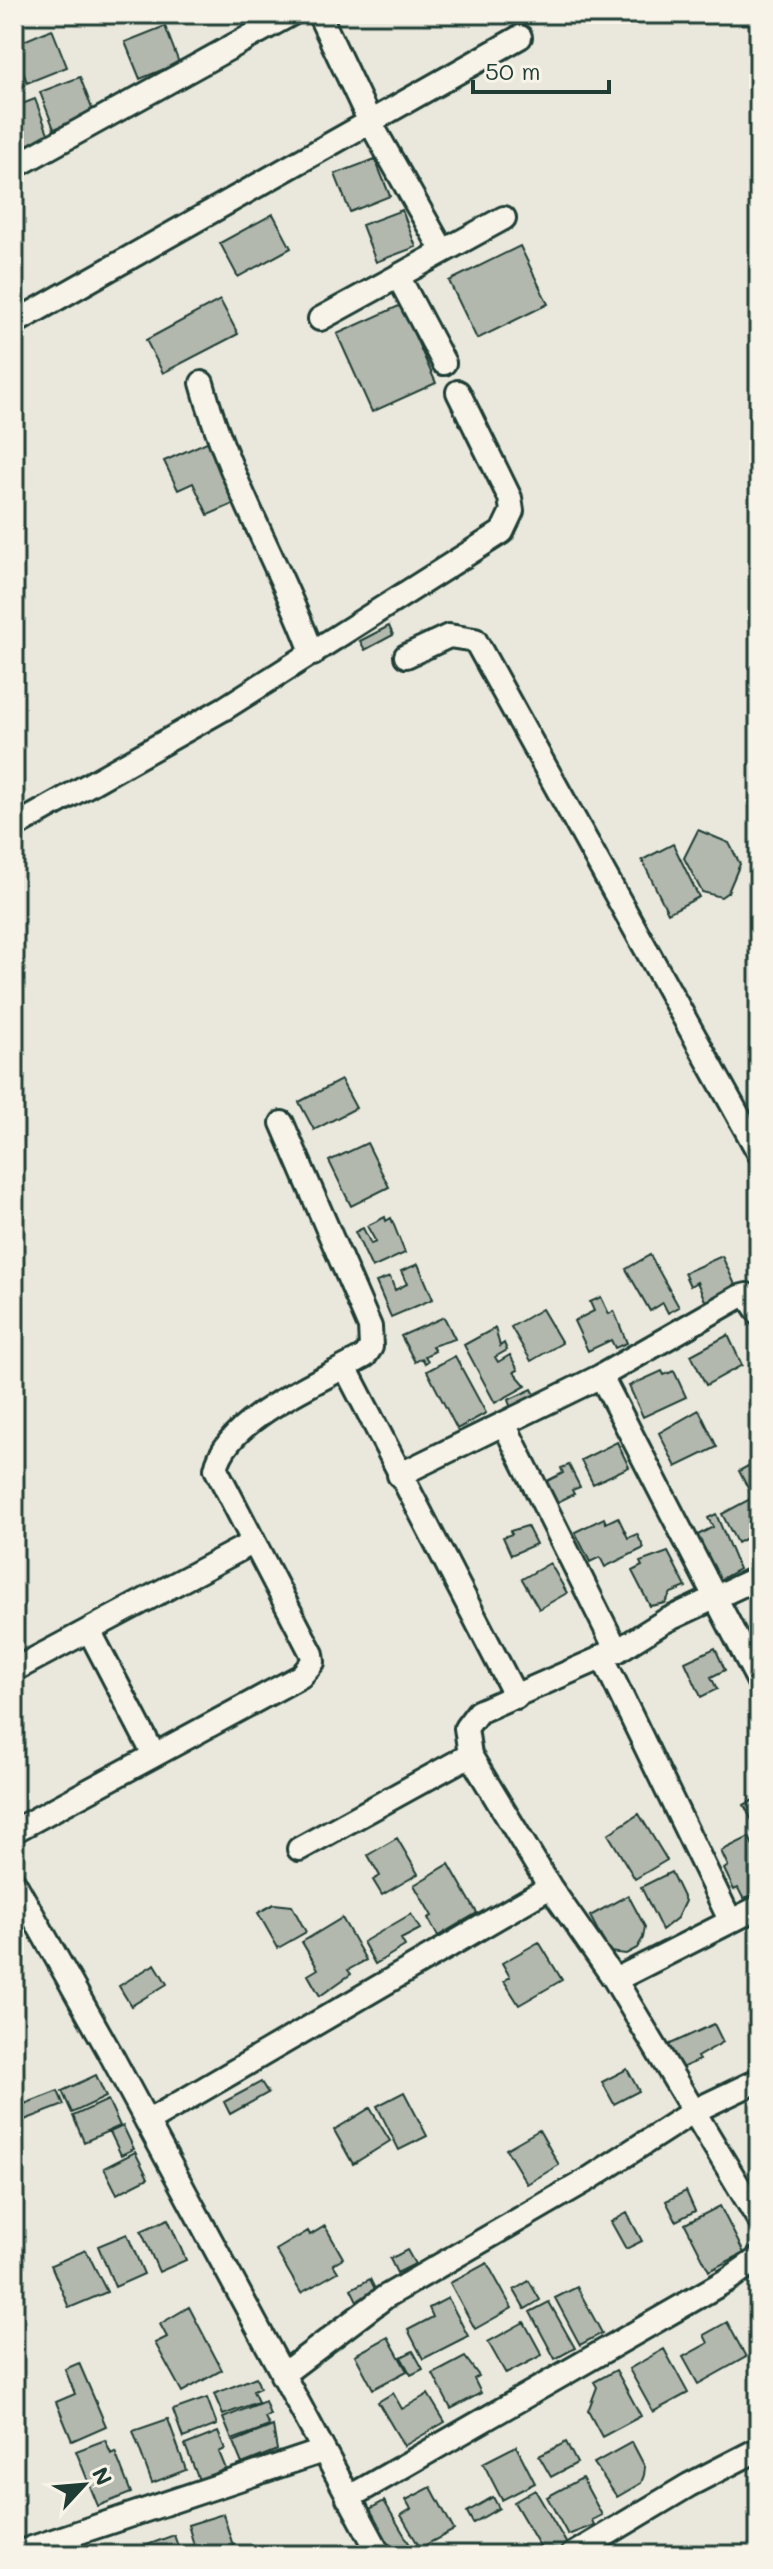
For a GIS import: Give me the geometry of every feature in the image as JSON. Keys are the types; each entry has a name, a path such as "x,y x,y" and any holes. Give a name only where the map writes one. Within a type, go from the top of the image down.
{"street":[{"path":"14,167 291,14"},
{"path":"319,14 370,122 443,251"},
{"path":"14,323 520,37"},
{"path":"320,319 504,218"},
{"path":"398,276 444,363"},
{"path":"202,383 227,457 292,599 313,654"},
{"path":"14,827 313,654 371,613 502,532 510,521 510,498 458,392"},
{"path":"406,656 449,636 475,640 759,1153"},
{"path":"14,1831 309,1670 312,1654 218,1478 218,1458 226,1445 252,1420 365,1356 373,1337 282,1123"},
{"path":"399,1475 505,1426 601,1376 739,1297 747,1295 759,1313"},
{"path":"345,1367 516,1697"},
{"path":"601,1376 759,1682"},
{"path":"505,1426 730,1920"},
{"path":"14,1670 252,1543"},
{"path":"759,1577 665,1621 609,1654 478,1712 466,1728 470,1755 550,1887 615,1980 759,2220"},
{"path":"89,1630 154,1755"},
{"path":"299,1849 470,1755"},
{"path":"14,1882 380,2555"},
{"path":"147,2122 550,1887"},
{"path":"615,1980 759,1907"},
{"path":"282,2375 385,2297 587,2180 694,2111 759,2080"},
{"path":"348,2498 729,2279 759,2258"},
{"path":"572,2555 689,2485 759,2449"},
{"path":"14,2554 323,2451"}],"building":[{"path":"166,14 186,14 168,21"},
{"path":"165,26 179,63 140,79 125,42"},
{"path":"52,29 67,67 27,83 14,45"},
{"path":"80,77 94,114 54,129 40,92"},
{"path":"35,99 49,136 14,150 14,107"},
{"path":"375,159 390,196 350,212 335,174"},
{"path":"402,210 416,247 376,262 362,225"},
{"path":"273,214 291,248 238,277 220,243"},
{"path":"520,246 548,304 477,339 449,281"},
{"path":"220,300 238,334 163,373 146,340"},
{"path":"401,305 436,383 372,412 337,334"},
{"path":"209,441 238,502 208,515 193,483 178,490 164,461"},
{"path":"389,626 393,635 365,650 360,641"},
{"path":"698,830 729,843 740,864 728,892 721,897 702,892 684,858"},
{"path":"673,844 699,897 668,913 642,860"},
{"path":"341,1080 356,1108 314,1130 299,1102"},
{"path":"367,1143 389,1187 351,1206 329,1161"},
{"path":"385,1217 386,1221 391,1218 405,1253 372,1268 355,1232 363,1228 371,1244 376,1242 367,1226"},
{"path":"650,1255 679,1307 668,1313 663,1303 650,1311 626,1269"},
{"path":"722,1256 737,1289 706,1303 697,1282 690,1286 684,1273"},
{"path":"418,1264 433,1299 391,1317 376,1282 390,1277 395,1290 407,1284 401,1271"},
{"path":"601,1297 609,1314 614,1311 627,1343 615,1348 611,1340 588,1351 574,1321 594,1311 590,1302"},
{"path":"542,1309 562,1343 531,1361 511,1327"},
{"path":"444,1317 455,1339 432,1346 435,1351 425,1356 428,1361 425,1363 422,1358 415,1362 401,1336"},
{"path":"495,1328 500,1346 504,1343 507,1350 495,1357 498,1362 510,1355 518,1370 514,1372 526,1386 495,1403 464,1345"},
{"path":"728,1335 742,1365 706,1385 691,1355"},
{"path":"455,1356 486,1413 457,1429 427,1371"},
{"path":"662,1371 664,1375 674,1371 686,1397 643,1417 629,1386"},
{"path":"532,1389 536,1397 511,1408 508,1400"},
{"path":"699,1410 717,1447 676,1467 659,1433"},
{"path":"617,1442 629,1467 593,1484 581,1460"},
{"path":"759,1460 759,1488 750,1492 739,1471"},
{"path":"569,1465 580,1487 572,1490 574,1494 556,1503 545,1482 563,1473 561,1468"},
{"path":"750,1499 759,1516 753,1519 759,1531 737,1543 722,1514"},
{"path":"716,1514 739,1569 716,1582 692,1538 713,1527 708,1518"},
{"path":"618,1517 628,1538 637,1534 644,1548 605,1567 600,1557 590,1562 575,1532 604,1518 606,1523"},
{"path":"527,1526 536,1544 511,1555 503,1537 512,1534 510,1531"},
{"path":"668,1552 686,1587 671,1593 665,1603 650,1606 632,1571 642,1566 640,1562"},
{"path":"550,1563 567,1593 539,1609 522,1579"},
{"path":"759,1617 759,1635 752,1621"},
{"path":"715,1648 725,1670 711,1677 717,1689 701,1697 685,1662"},
{"path":"759,1797 759,1827 756,1828 744,1805"},
{"path":"639,1814 667,1860 635,1879 608,1834"},
{"path":"749,1837 759,1858 759,1893 743,1898 738,1888 734,1890 724,1869 728,1866 721,1851"},
{"path":"397,1838 418,1874 382,1895 373,1880 380,1876 368,1855"},
{"path":"449,1864 477,1913 438,1936 428,1918 432,1916 414,1885"},
{"path":"671,1872 685,1901 677,1918 662,1930 641,1887"},
{"path":"628,1895 645,1927 643,1938 637,1948 626,1954 609,1952 590,1916"},
{"path":"274,1904 292,1906 306,1932 278,1948 258,1913"},
{"path":"411,1914 420,1929 401,1939 405,1946 375,1964 363,1942"},
{"path":"342,1918 366,1960 348,1970 351,1974 320,1996 308,1975 318,1969 302,1942"},
{"path":"539,1942 562,1980 519,2005 504,1981 510,1977 502,1963"},
{"path":"155,1964 167,1984 131,2006 119,1986"},
{"path":"714,2024 723,2042 697,2057 699,2060 677,2070 666,2046"},
{"path":"627,2069 639,2091 614,2104 602,2082"},
{"path":"96,2075 106,2097 72,2113 62,2091"},
{"path":"261,2082 268,2093 230,2114 224,2102"},
{"path":"58,2091 64,2105 14,2124 14,2108"},
{"path":"404,2092 427,2136 399,2150 377,2106"},
{"path":"108,2100 120,2126 84,2142 73,2116"},
{"path":"370,2108 390,2141 353,2164 334,2130"},
{"path":"123,2126 134,2149 121,2155 110,2132"},
{"path":"539,2130 559,2165 527,2184 506,2149"},
{"path":"759,2144 759,2167 750,2148"},
{"path":"135,2152 148,2178 117,2194 104,2168"},
{"path":"17,2156 24,2170 14,2175 14,2157"},
{"path":"686,2191 695,2211 676,2221 666,2201"},
{"path":"720,2206 744,2253 709,2271 685,2224"},
{"path":"627,2213 642,2241 626,2249 611,2222"},
{"path":"168,2219 186,2260 159,2272 141,2231"},
{"path":"325,2226 343,2258 333,2264 338,2272 301,2293 276,2250 308,2231 310,2235"},
{"path":"127,2234 144,2274 115,2287 98,2246"},
{"path":"86,2250 107,2292 69,2308 51,2265"},
{"path":"407,2250 415,2264 397,2273 390,2259"},
{"path":"487,2263 512,2308 475,2329 450,2283"},
{"path":"370,2279 376,2291 357,2301 351,2289"},
{"path":"529,2281 540,2300 525,2309 514,2290"},
{"path":"759,2285 759,2305 751,2290"},
{"path":"577,2287 602,2333 580,2345 555,2298"},
{"path":"448,2298 468,2336 423,2359 408,2330 433,2317 429,2308"},
{"path":"549,2302 575,2348 555,2359 530,2312"},
{"path":"189,2307 222,2370 182,2392 155,2343 167,2337 160,2324"},
{"path":"524,2322 542,2355 506,2374 488,2342"},
{"path":"727,2322 746,2357 698,2384 683,2357 708,2343 704,2335"},
{"path":"388,2337 407,2371 373,2389 355,2355"},
{"path":"664,2349 688,2393 653,2412 629,2369"},
{"path":"413,2351 423,2369 411,2375 401,2357"},
{"path":"465,2357 479,2376 474,2379 481,2393 451,2409 433,2374"},
{"path":"79,2363 106,2426 72,2441 56,2402 75,2394 65,2369"},
{"path":"616,2370 641,2416 602,2437 588,2411 597,2387 594,2382"},
{"path":"256,2377 260,2388 253,2391 258,2402 223,2415 214,2394"},
{"path":"393,2393 402,2409 428,2394 445,2422 404,2446 378,2402"},
{"path":"207,2398 217,2425 183,2438 173,2410"},
{"path":"265,2401 270,2415 265,2417 269,2426 232,2440 223,2418"},
{"path":"168,2419 186,2470 152,2483 133,2431"},
{"path":"273,2426 277,2450 242,2464 233,2442"},
{"path":"218,2432 225,2449 219,2452 226,2469 199,2480 185,2445"},
{"path":"105,2440 111,2454 115,2452 131,2493 98,2506 76,2451"},
{"path":"566,2442 577,2463 551,2477 539,2456"},
{"path":"632,2442 645,2467 644,2475 641,2483 617,2497 594,2463"},
{"path":"516,2446 535,2483 502,2500 483,2463"},
{"path":"582,2478 602,2515 592,2520 594,2525 568,2535 547,2497"},
{"path":"431,2487 454,2530 420,2548 401,2515 411,2509 406,2500"},
{"path":"535,2490 568,2546 552,2555 545,2555 514,2502"},
{"path":"493,2497 499,2508 473,2523 467,2512"},
{"path":"384,2501 416,2555 390,2555 364,2512"},
{"path":"223,2514 236,2555 197,2555 188,2525"},
{"path":"174,2535 181,2555 141,2555 139,2548"}]}
